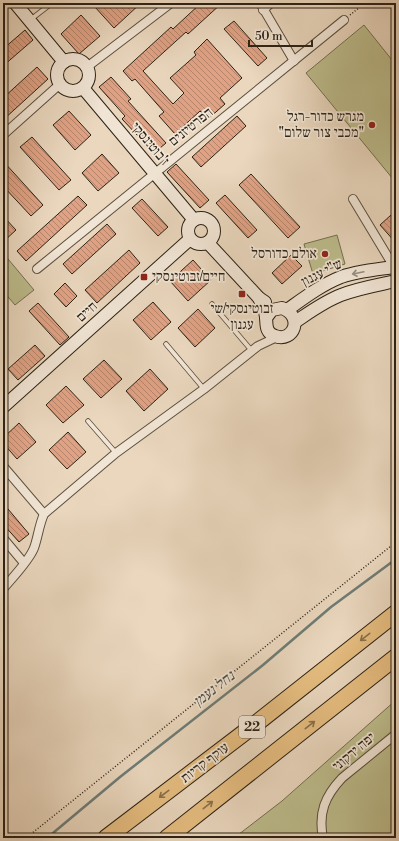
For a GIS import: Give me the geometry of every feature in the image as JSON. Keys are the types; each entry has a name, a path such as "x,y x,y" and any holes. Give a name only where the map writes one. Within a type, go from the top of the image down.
{"highway":[{"name":"עוקף קריות","path":"106,838 253,726 396,613"},
{"name":"22","path":"166,838 396,657"}],"street":[{"path":"14,3 64,62"},
{"path":"87,67 171,3"},
{"path":"271,3 262,6 294,61"},
{"name":"הפרטיזנים","path":"37,269 344,20"},
{"path":"69,60 79,60 87,67 89,78 83,88 78,90 68,90 60,84 58,72 60,66 64,62 69,60"},
{"path":"3,135 60,84"},
{"name":"ז'בוטינסקי","path":"83,88 194,220"},
{"path":"353,199 395,267"},
{"path":"203,218 211,222 214,226 214,236 208,243 198,244 190,239 188,229 194,220 203,218"},
{"name":"חיים","path":"3,407 190,239"},
{"path":"208,243 259,298 265,312 266,323 272,335 277,337"},
{"name":"ש\"י עגנון","path":"282,309 328,283 342,277 357,272 395,267"},
{"name":"ש\"י עגנון","path":"295,322 340,295 396,281"},
{"path":"3,589 30,556 44,514 116,453 204,389 255,349 277,337 288,335 292,332 295,322 292,313 259,298"},
{"path":"255,349 272,310 282,309"},
{"path":"3,466 44,514"},
{"path":"3,538 24,563"},
{"name":"יפה ירקוני","path":"323,838 320,818 324,806 336,784 396,734"}],"lane":[{"path":"30,21 52,3"},
{"path":"212,304 255,349"},
{"path":"166,344 204,389"},
{"path":"88,421 116,453"}],"path":[{"path":"344,20 365,3"},
{"path":"26,838 396,542"}],"shaded area":[{"name":"מגרש כדור-רגל \"מכבי צור שלום\"","path":"364,25 396,65 396,177 393,179 306,73"},
{"name":"אולם כדורסל","path":"337,235 345,264 313,274 304,244"},
{"path":"3,253 34,290 15,305 3,291"},
{"path":"396,700 396,838 234,838 282,801"}],"building":[{"path":"97,3 141,3 114,28 94,6"},
{"path":"201,3 222,3 188,34 186,32 143,71 173,104 184,93 170,78 196,55 194,52 207,39 242,78 220,98 225,104 208,119 200,111 175,134 159,116 164,112 135,79 132,81 123,71 171,27 173,29"},
{"path":"81,15 100,36 79,54 61,34"},
{"path":"234,21 267,58 258,66 224,29"},
{"path":"25,30 33,40 3,66 3,49"},
{"path":"37,67 48,79 3,120 3,98"},
{"path":"111,77 131,99 128,101 166,143 154,153 122,119 125,116 99,87"},
{"path":"69,111 91,135 75,150 53,125"},
{"path":"237,116 246,126 201,167 192,157"},
{"path":"32,137 71,180 59,190 20,147"},
{"path":"102,154 119,173 98,191 82,173"},
{"path":"3,161 43,205 31,216 3,186"},
{"path":"176,164 209,200 200,208 167,172"},
{"path":"251,174 300,227 288,238 239,185"},
{"path":"225,195 257,230 248,238 216,203"},
{"path":"78,196 87,205 26,261 17,251"},
{"path":"142,199 168,227 158,236 132,208"},
{"path":"391,215 396,221 396,243 380,225"},
{"path":"3,216 16,230 3,242"},
{"path":"107,224 116,234 72,274 63,264"},
{"path":"129,250 140,263 97,303 85,290"},
{"path":"291,255 302,266 282,284 272,273"},
{"path":"193,260 211,280 188,301 170,281"},
{"path":"65,283 77,296 66,307 54,294"},
{"path":"153,302 171,322 151,340 133,320"},
{"path":"38,303 69,337 60,345 29,311"},
{"path":"198,309 215,328 195,347 178,328"},
{"path":"35,345 45,356 18,380 8,369"},
{"path":"104,360 122,379 101,398 83,379"},
{"path":"150,369 168,389 144,411 126,391"},
{"path":"66,386 84,405 63,423 46,405"},
{"path":"19,423 36,442 17,459 3,443 3,438"},
{"path":"68,432 86,452 67,469 49,450"},
{"path":"3,503 29,534 19,542 3,524"}],"waterway":[{"name":"נחל נעמן","path":"47,838 120,777 263,665 331,607 396,559"}],"place":[{"name":"מגרש כדור-רגל \"מכבי צור שלום\"","path":"372,125"},
{"name":"אולם כדורסל","path":"325,254"},
{"name":"חיים/זבוטינסקי","path":"144,277"},
{"name":"זבוטינסקי/שי עגנון","path":"242,294"}]}
